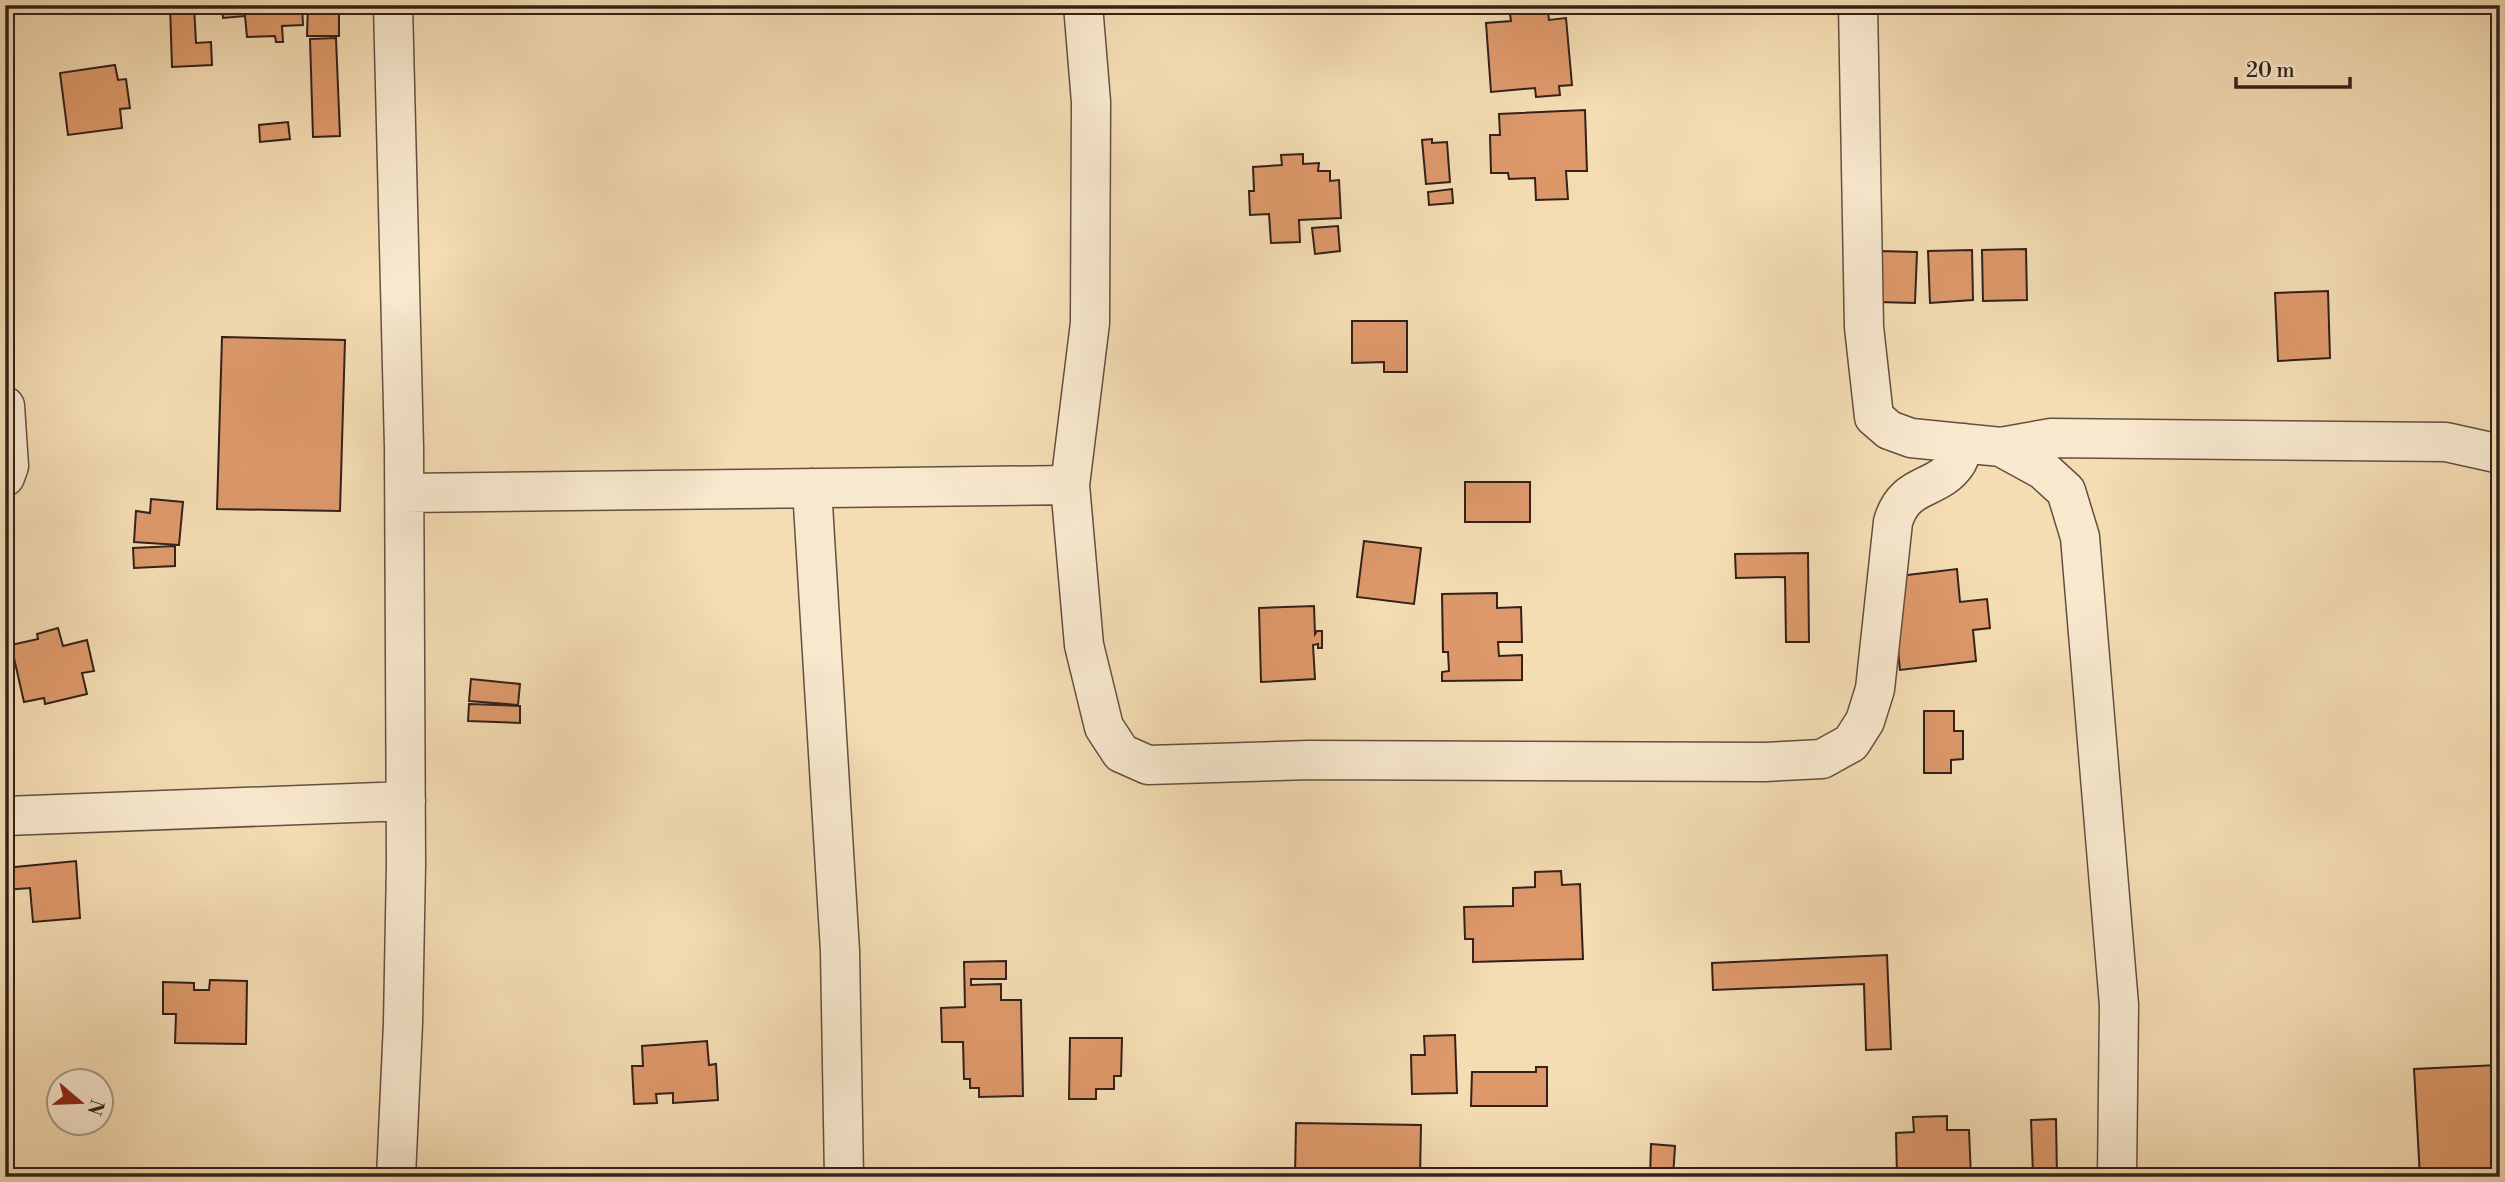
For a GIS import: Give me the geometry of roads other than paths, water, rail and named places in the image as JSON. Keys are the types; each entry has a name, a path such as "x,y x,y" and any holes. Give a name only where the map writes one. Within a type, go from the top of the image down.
{"street":[{"path":"393,5 405,493 403,1010 396,1177"},
{"path":"1083,5 1091,102 1090,323 1070,485 1084,645 1104,727 1121,754 1149,765 1309,760 1765,762 1822,759 1851,743 1865,721 1875,689 1892,522 1897,508 1910,493 1946,475 1982,445"},
{"path":"1858,5 1864,327 1874,417 1889,429 1911,438 1982,445 2051,438 2446,442 2500,454"},
{"path":"5,406 9,466 5,477"},
{"path":"1982,445 2043,470 2066,491 2080,537 2119,1004 2117,1177"},
{"path":"405,493 1070,485"},
{"path":"811,488 841,951 844,1177"},
{"path":"5,816 405,801"}]}
